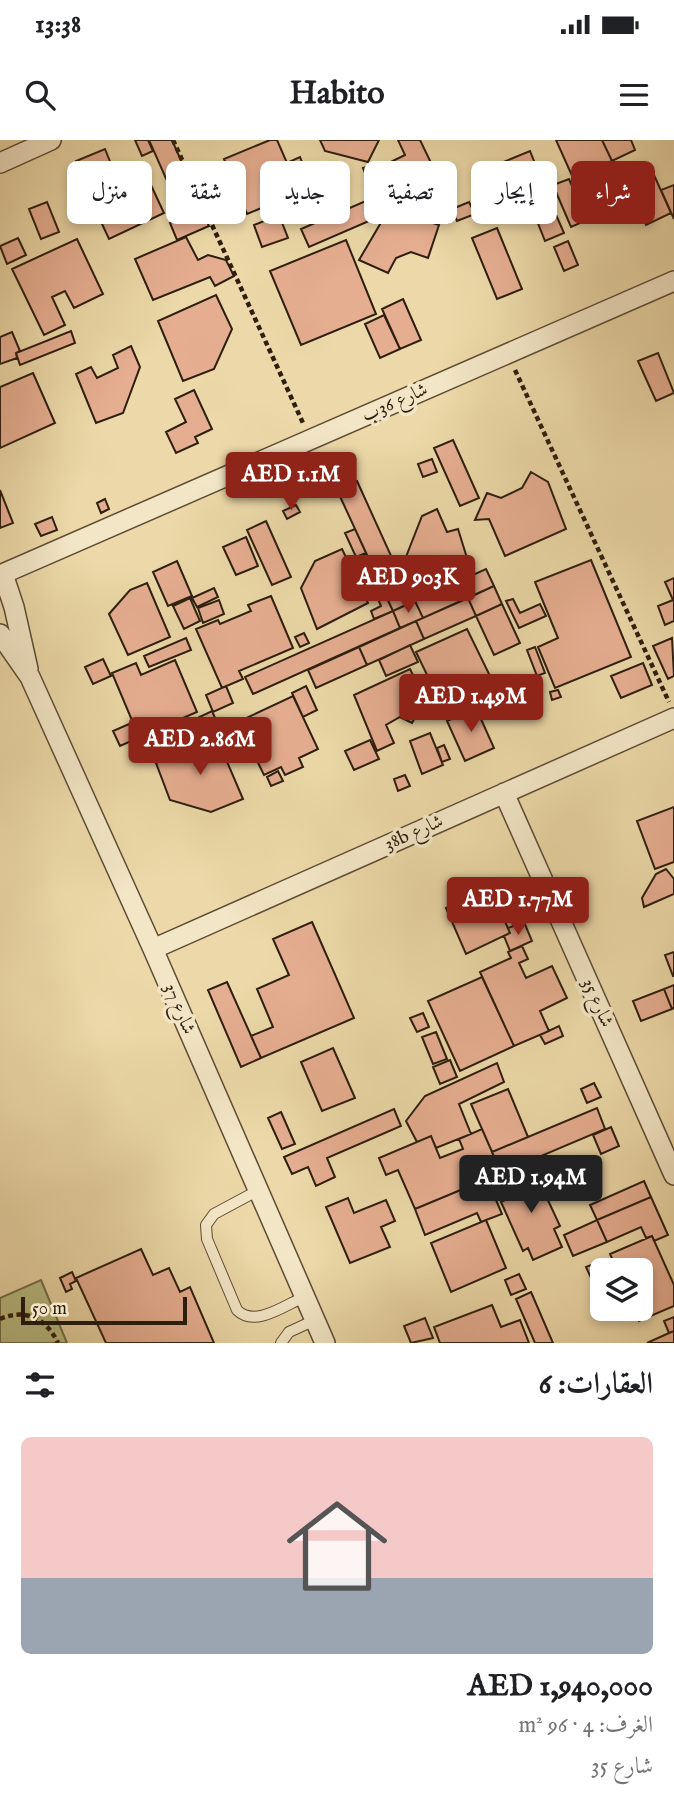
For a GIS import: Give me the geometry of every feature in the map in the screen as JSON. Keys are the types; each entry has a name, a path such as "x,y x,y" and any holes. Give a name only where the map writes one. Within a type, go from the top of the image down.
{"street":[{"path":"0,163 51,140"},
{"name":"شارع 36ب","path":"1,575 674,281"},
{"name":"شارع 37","path":"1,575 14,607 30,677"},
{"name":"شارع 37","path":"0,634 30,677 153,949 325,1343"},
{"name":"38b شارع","path":"153,949 674,718"},
{"name":"شارع 35","path":"504,793 674,1175"}],"lane":[{"path":"257,1191 214,1214 206,1225 207,1239 237,1310 247,1317 258,1317 304,1297"},
{"path":"281,1343 289,1332 315,1320"}],"path":[{"path":"173,140 311,440"},
{"path":"508,354 674,712"},
{"path":"0,1319 19,1313 38,1318 52,1331 58,1343"}],"green space":[{"path":"41,1280 67,1343 0,1343 0,1298"}],"building":[{"path":"135,140 148,140 153,151 142,156"},
{"path":"149,140 172,140 181,161 166,161 166,179"},
{"path":"270,140 277,140 286,161 260,161 260,209 247,214 246,161 224,159"},
{"path":"320,140 379,140 368,161 325,151"},
{"path":"398,140 420,140 430,161 393,161 405,155"},
{"path":"556,140 602,140 612,161 571,161 571,174"},
{"path":"602,140 631,140 635,150 612,161"},
{"path":"105,149 110,161 76,161"},
{"path":"530,151 534,161 506,161"},
{"path":"655,177 671,213 655,221"},
{"path":"569,179 571,184 571,224 578,224 571,227 557,194 557,184"},
{"path":"674,185 674,219 661,190"},
{"path":"152,187 164,213 152,219"},
{"path":"47,202 59,232 41,239 29,209"},
{"path":"364,202 364,223 309,247 301,229 313,224 350,224 350,208"},
{"path":"469,202 471,216 457,221 457,207"},
{"path":"557,217 564,233 545,241 538,224 557,224"},
{"path":"260,223 283,224 288,238 262,247 254,225"},
{"path":"102,224 141,224 109,239"},
{"path":"170,224 208,224 209,226 177,240"},
{"path":"380,224 439,225 428,258 411,252 396,258 388,273 359,260"},
{"path":"497,228 522,289 497,299 472,238"},
{"path":"186,237 198,260 208,255 226,260 234,276 215,286 210,277 153,300 135,259"},
{"path":"18,238 26,255 7,264 0,246"},
{"path":"77,239 103,294 74,308 65,291 52,297 65,325 44,335 12,269"},
{"path":"346,240 376,314 301,345 270,271"},
{"path":"568,241 578,265 564,271 554,247"},
{"path":"216,295 232,329 214,369 183,381 158,321"},
{"path":"403,299 421,340 400,349 382,309"},
{"path":"384,315 400,349 380,358 365,324"},
{"path":"71,331 75,343 20,365 16,353"},
{"path":"12,332 20,351 16,353 17,358 0,364 0,337"},
{"path":"131,346 140,367 123,413 96,423 76,374 91,367 97,378 118,368 113,355"},
{"path":"658,353 674,393 656,401 638,361"},
{"path":"33,373 55,423 0,448 0,387"},
{"path":"194,390 212,429 195,437 198,443 176,453 166,432 186,422 175,399"},
{"path":"453,440 479,498 460,506 434,448"},
{"path":"432,459 437,472 423,477 418,464"},
{"path":"531,472 548,482 566,529 505,556 489,519 475,520 487,493 501,498 522,488"},
{"path":"357,481 412,602 393,611 337,490"},
{"path":"0,490 13,523 0,528"},
{"path":"105,499 109,509 101,513 97,503"},
{"path":"296,505 300,512 287,519 283,511"},
{"path":"437,509 447,532 458,529 467,558 412,582 404,562 422,516"},
{"path":"52,517 57,530 41,536 35,524"},
{"path":"266,521 291,577 272,585 247,530"},
{"path":"355,529 366,553 356,557 345,533"},
{"path":"246,537 258,566 236,575 223,547"},
{"path":"342,549 368,603 317,629 301,588 315,561"},
{"path":"591,560 631,657 555,688 538,647 558,638 535,582"},
{"path":"177,561 192,596 168,606 153,572"},
{"path":"486,569 494,586 423,618 415,601"},
{"path":"674,578 674,621 665,625 658,606 673,600 665,582"},
{"path":"147,583 170,637 128,655 109,614 130,590"},
{"path":"494,586 502,604 476,616 468,598"},
{"path":"214,588 218,597 197,607 192,598"},
{"path":"382,588 393,611 374,619 371,611 381,606 375,592"},
{"path":"271,596 293,648 239,671 243,679 222,688 196,629 218,620 220,624 251,611 248,605"},
{"path":"190,598 200,621 184,629 173,606"},
{"path":"468,598 476,616 424,639 416,621"},
{"path":"513,599 520,613 540,604 546,616 519,628 506,601"},
{"path":"219,600 224,614 203,623 198,608"},
{"path":"415,601 423,618 400,628 393,611"},
{"path":"502,604 520,643 494,655 476,616"},
{"path":"393,611 400,628 253,694 245,677"},
{"path":"416,621 424,639 367,665 359,647"},
{"path":"467,629 491,678 475,686 479,694 464,702 460,693 440,702 416,652"},
{"path":"304,633 309,643 300,647 295,637"},
{"path":"186,638 191,650 149,667 144,656"},
{"path":"672,638 674,676 668,679 653,646"},
{"path":"410,645 418,662 386,676 379,660"},
{"path":"359,647 367,665 316,688 308,670"},
{"path":"535,647 545,673 537,676 527,650"},
{"path":"103,659 111,676 93,684 85,667"},
{"path":"175,660 197,712 139,737 112,673 136,663 141,675"},
{"path":"643,663 652,685 621,698 611,676"},
{"path":"410,669 425,700 412,723 400,717 386,725 394,743 377,751 354,695"},
{"path":"226,686 233,703 213,712 206,695"},
{"path":"306,686 317,710 303,717 292,693"},
{"path":"558,690 561,697 552,700 550,692"},
{"path":"293,696 318,749 299,758 303,767 285,775 281,767 264,775 238,722"},
{"path":"476,708 494,748 465,761 447,721"},
{"path":"212,711 219,727 152,758 145,743"},
{"path":"129,724 136,739 120,746 113,731"},
{"path":"430,733 443,765 422,774 410,741"},
{"path":"216,736 243,799 211,812 170,800 156,763"},
{"path":"370,740 379,759 354,770 345,751"},
{"path":"444,745 450,759 442,762 437,748"},
{"path":"278,771 283,781 271,786 267,777"},
{"path":"405,775 410,786 398,791 394,779"},
{"path":"674,807 674,862 655,869 637,821"},
{"path":"666,869 674,879 674,894 644,907 642,898 656,874"},
{"path":"468,897 498,905 510,933 466,954 446,908"},
{"path":"312,922 354,1018 261,1058 251,1036 273,1027 257,989 289,975 273,939"},
{"path":"524,922 532,941 510,951 504,936 510,933 508,928"},
{"path":"522,946 528,959 519,963 526,978 552,966 567,998 540,1011 549,1031 514,1046 480,972 511,958 508,952"},
{"path":"674,952 674,976 673,976 665,955"},
{"path":"482,977 514,1046 460,1071 428,1001"},
{"path":"227,982 261,1058 241,1067 208,990"},
{"path":"674,985 674,1008 672,1009 664,989"},
{"path":"664,989 672,1009 641,1021 633,1001"},
{"path":"423,1013 429,1027 417,1032 410,1018"},
{"path":"559,1026 563,1036 545,1044 540,1035"},
{"path":"436,1032 447,1059 433,1064 422,1037"},
{"path":"333,1048 355,1098 322,1111 301,1062"},
{"path":"450,1060 457,1077 440,1084 433,1067"},
{"path":"497,1063 504,1082 459,1104 471,1134 436,1148 431,1136 417,1142 406,1121 425,1096"},
{"path":"594,1083 601,1097 587,1103 581,1089"},
{"path":"508,1089 528,1137 492,1152 471,1104"},
{"path":"597,1108 605,1129 475,1184 470,1172 496,1161 492,1152"},
{"path":"394,1109 401,1126 327,1158 335,1177 316,1186 308,1167 292,1174 284,1157"},
{"path":"281,1112 295,1144 282,1149 268,1118"},
{"path":"611,1127 619,1146 601,1154 593,1135"},
{"path":"482,1129 496,1161 470,1172 475,1184 415,1209 398,1170 386,1175 379,1158 431,1136 440,1158 463,1149 459,1139"},
{"path":"528,1170 535,1185 540,1183 560,1226 554,1229 562,1247 533,1260 528,1248 523,1251 501,1202 507,1199 499,1183"},
{"path":"487,1179 502,1214 481,1222 477,1213 425,1235 415,1209"},
{"path":"644,1181 651,1197 597,1220 590,1205"},
{"path":"651,1197 668,1235 654,1241 652,1236 646,1238 641,1227 607,1242 597,1220"},
{"path":"348,1198 354,1213 386,1200 395,1221 381,1227 390,1247 350,1263 326,1207"},
{"path":"486,1220 506,1268 451,1292 431,1243"},
{"path":"597,1220 607,1242 573,1256 564,1235"},
{"path":"652,1236 674,1285 674,1306 653,1315 653,1258 612,1258 610,1254"},
{"path":"141,1249 153,1275 169,1268 180,1292 190,1287 214,1343 106,1343 76,1278"},
{"path":"72,1272 76,1281 70,1284 72,1289 66,1292 60,1278"},
{"path":"519,1274 526,1289 511,1295 505,1280"},
{"path":"531,1292 553,1343 535,1343 516,1299"},
{"path":"492,1305 501,1327 520,1320 529,1343 440,1343 434,1327"},
{"path":"674,1317 674,1331 669,1333 664,1321"},
{"path":"425,1318 433,1338 411,1343 404,1326"},
{"path":"674,1331 674,1343 647,1343 669,1333"}]}
